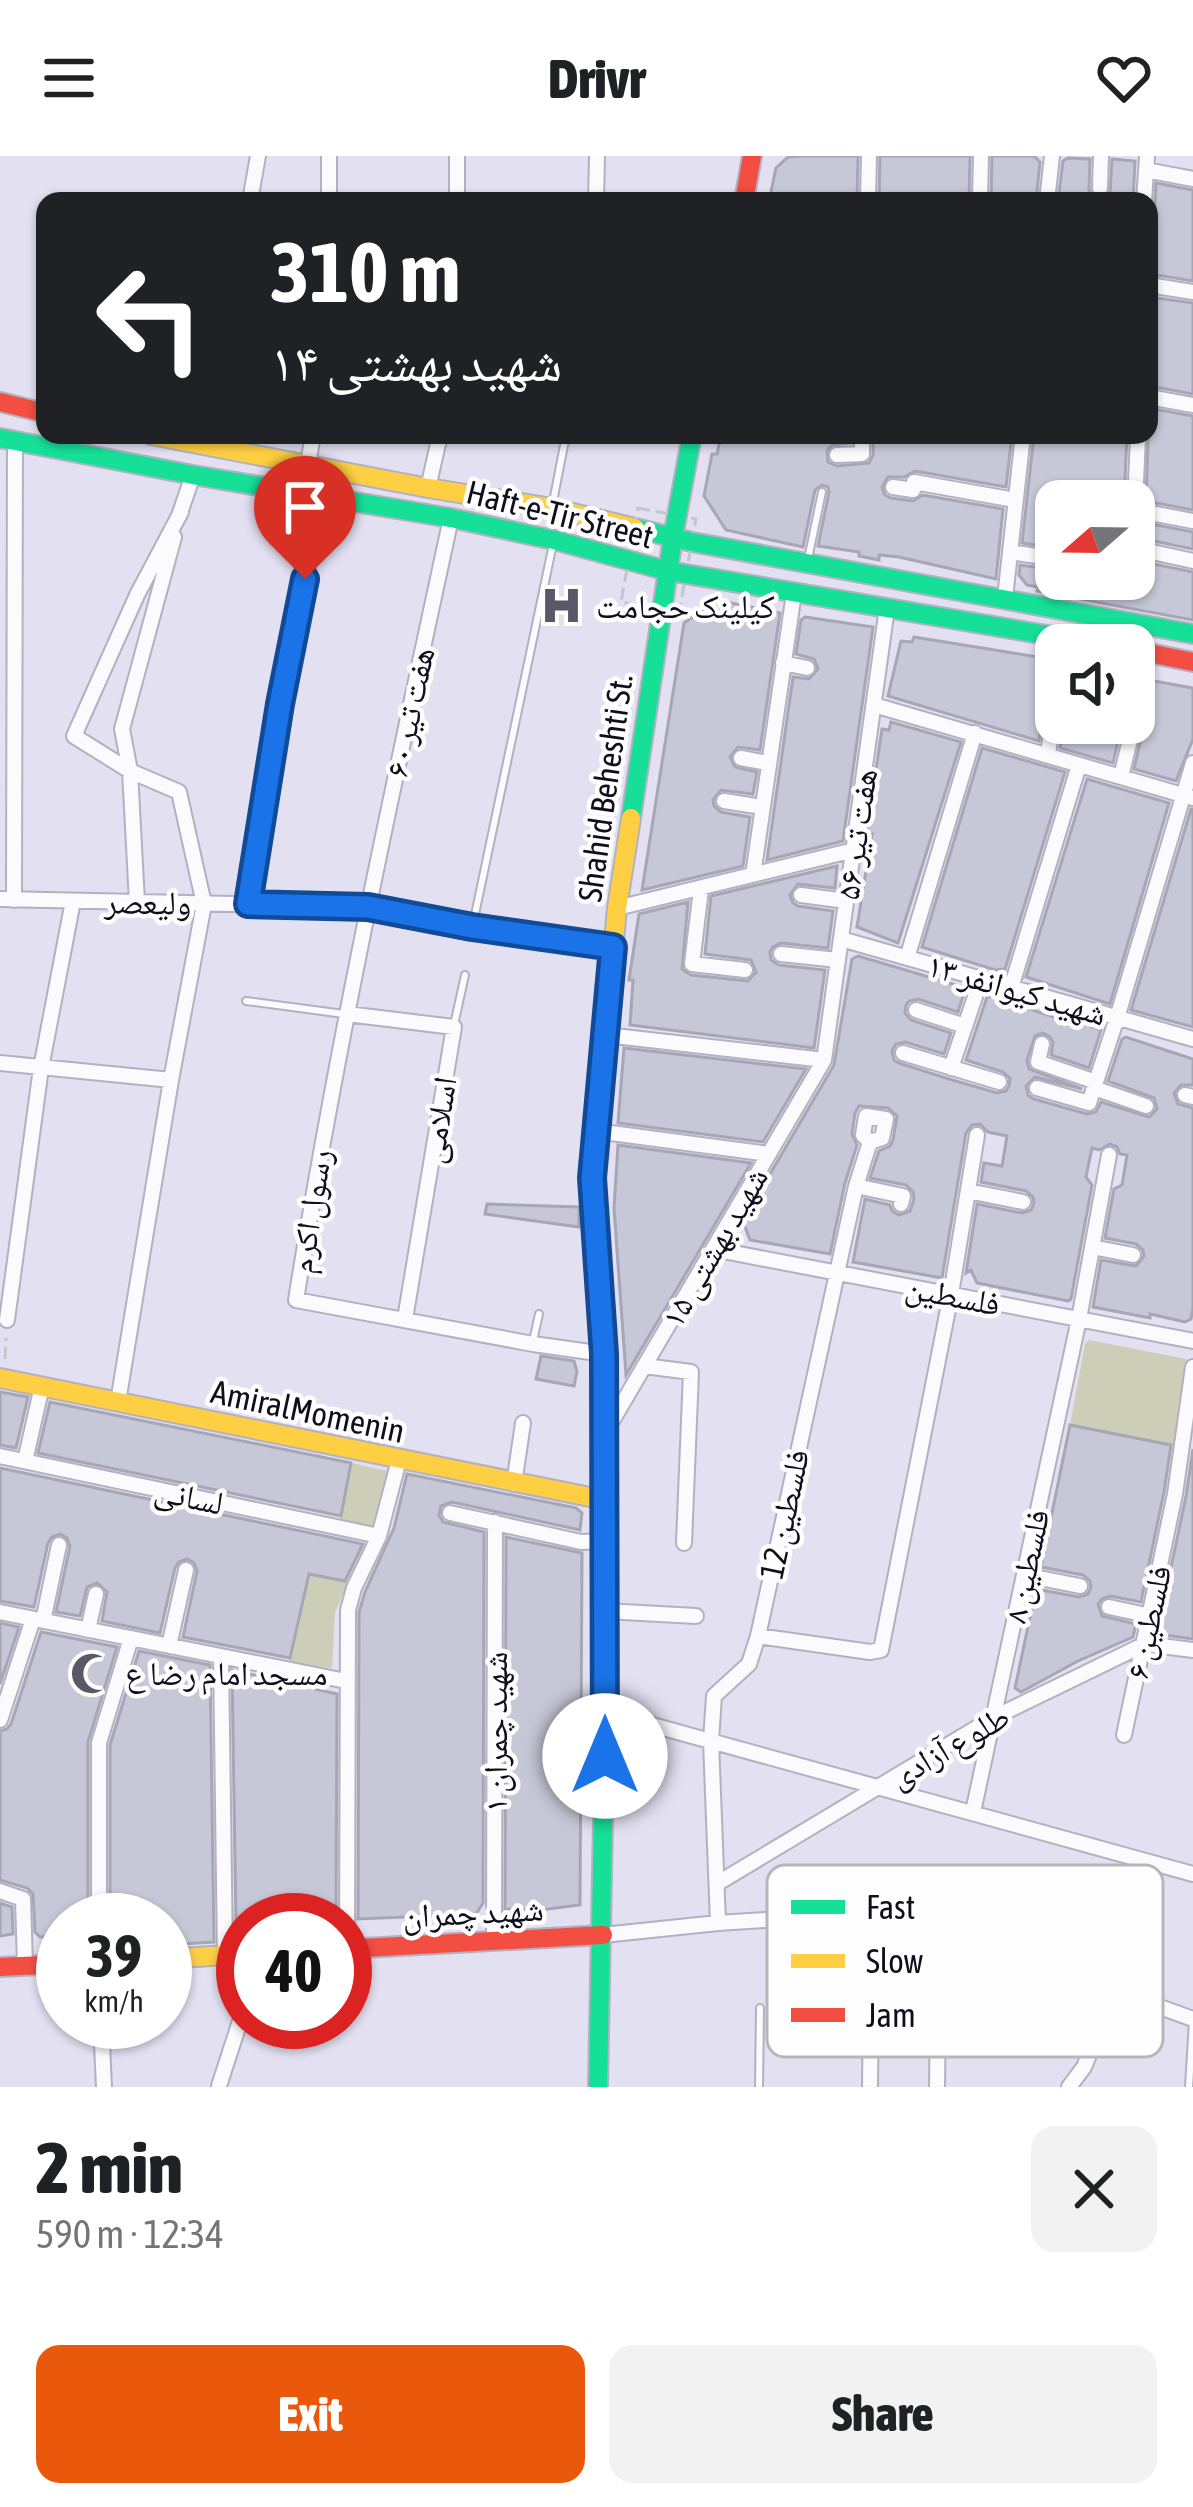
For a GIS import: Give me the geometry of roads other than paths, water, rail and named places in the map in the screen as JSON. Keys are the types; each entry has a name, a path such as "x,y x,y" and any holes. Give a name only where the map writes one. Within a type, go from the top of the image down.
{"street":[{"path":"252,192 258,156"},
{"path":"328,156 329,192"},
{"path":"457,192 458,156"},
{"path":"596,192 597,156"},
{"path":"746,192 752,156"},
{"path":"868,192 869,156"},
{"path":"980,192 981,156"},
{"path":"1048,192 1052,156"},
{"path":"1100,188 1101,156"},
{"path":"1146,163 1193,179"},
{"path":"1158,286 1193,292"},
{"path":"1158,399 1193,405"},
{"path":"0,402 36,411"},
{"path":"7,900 17,712 8,439"},
{"name":"Haft-e-Tir Street","path":"8,439 452,518 668,572 1035,633"},
{"name":"Haft-e-Tir Street","path":"225,444 428,488 552,508 673,537 1193,634"},
{"path":"308,464 311,444"},
{"path":"428,488 438,444"},
{"name":"Shahid Beheshti St.","path":"598,2087 606,1541 604,1354 592,1178 617,908 690,444"},
{"path":"837,455 862,454 862,444"},
{"path":"1005,598 1022,444"},
{"path":"1137,480 1138,444"},
{"path":"137,902 130,771 122,729 194,475"},
{"path":"893,487 913,490 914,482 1016,500"},
{"path":"248,904 280,704 322,495"},
{"path":"118,1402 204,904 179,792 130,771 74,736 136,595 181,512"},
{"path":"1155,514 1193,521"},
{"name":"هفت تیر ۶۰","path":"347,1014 452,518"},
{"path":"1010,552 1035,556"},
{"path":"1155,553 1193,561"},
{"path":"753,875 794,592"},
{"name":"هفت تیر ۵۶","path":"824,1060 887,608"},
{"path":"1155,654 1193,662"},
{"path":"783,663 807,668"},
{"path":"874,705 1188,796"},
{"path":"907,958 975,733"},
{"path":"1048,754 1049,744"},
{"path":"1121,777 1129,744"},
{"path":"741,758 768,763"},
{"path":"1037,1088 1089,1103 1188,796 1193,764"},
{"path":"1011,988 1079,765"},
{"path":"724,801 762,807"},
{"path":"617,908 854,850"},
{"path":"701,889 692,964 745,970"},
{"path":"801,896 846,901"},
{"name":"ولیعصر","path":"7,900 368,907 613,947"},
{"path":"7,1321 41,1069 73,901"},
{"name":"شهید کیوانفر ۱۳","path":"841,939 1193,1040"},
{"path":"781,954 838,960"},
{"path":"951,1068 981,979"},
{"path":"916,1010 965,1026"},
{"path":"347,1014 454,1027"},
{"name":"رسول اکرم","path":"347,1014 296,1300 405,1319"},
{"name":"اسلامی","path":"405,1319 454,1027"},
{"path":"606,1035 824,1060"},
{"path":"1042,1045 1038,1062 1146,1106"},
{"path":"903,1053 999,1082"},
{"name":"شهید بهشتی ۱۵","path":"604,1435 824,1060"},
{"path":"0,1063 171,1081"},
{"path":"596,1130 769,1154"},
{"path":"758,1636 870,1652 880,1649 951,1294 977,1135"},
{"name":"فلسطین 12","path":"718,1923 711,1741 714,1696 749,1664 758,1636 869,1142"},
{"name":"فلسطین ۸","path":"973,1812 1109,1155"},
{"path":"856,1186 903,1196 901,1204"},
{"path":"968,1191 1023,1202"},
{"path":"1092,1246 1132,1255"},
{"name":"فلسطین","path":"713,1249 1193,1341"},
{"path":"405,1319 604,1354"},
{"path":"644,1366 691,1372 684,1543"},
{"name":"فلسطین ۶","path":"1124,1735 1175,1494 1193,1367"},
{"name":"AmiralMomenin","path":"2,1378 605,1500"},
{"path":"25,1461 42,1386"},
{"path":"514,1484 523,1423"},
{"name":"لسانی","path":"0,1456 379,1536"},
{"path":"346,1893 348,1610 379,1536 399,1460"},
{"path":"1175,1494 1193,1497"},
{"path":"450,1513 581,1541 606,1541"},
{"name":"شهید چمران ۱","path":"494,1941 495,1522"},
{"path":"0,1720 38,1620 59,1545"},
{"path":"169,1646 186,1570"},
{"path":"1024,1575 1080,1586"},
{"path":"88,1630 96,1594"},
{"path":"1108,1606 1150,1616"},
{"path":"605,1611 697,1616"},
{"path":"0,1612 346,1682"},
{"path":"99,1893 99,1744 131,1639"},
{"path":"1145,1644 1193,1650"},
{"name":"طلوع آزادی","path":"718,1883 993,1718 1145,1644"},
{"path":"221,1657 229,1893"},
{"path":"605,1712 1159,1865"},
{"path":"1163,1866 1193,1874"},
{"path":"0,1891 23,1899 26,1966"},
{"path":"603,1935 767,1920"},
{"name":"شهید چمران","path":"372,1948 603,1935"},
{"path":"0,1967 36,1965"},
{"path":"1163,2007 1193,2018"},
{"path":"102,2049 104,2087"},
{"path":"219,2086 231,2049"},
{"path":"870,2057 870,2087"},
{"path":"937,2057 937,2087"},
{"path":"1069,2087 1088,2057"}],"lane":[{"path":"552,508 564,444"},
{"path":"807,563 822,491"},
{"path":"472,927 554,540"},
{"path":"454,1027 465,975"},
{"path":"246,1001 347,1014"},
{"path":"532,1344 539,1314"},
{"path":"759,2087 760,2008"},
{"path":"1189,2087 1193,2018"}],"place":[{"name":"کیلینک حجامت","path":"562,606"},
{"name":"مسجد امام رضا ع","path":"91,1673"}]}
